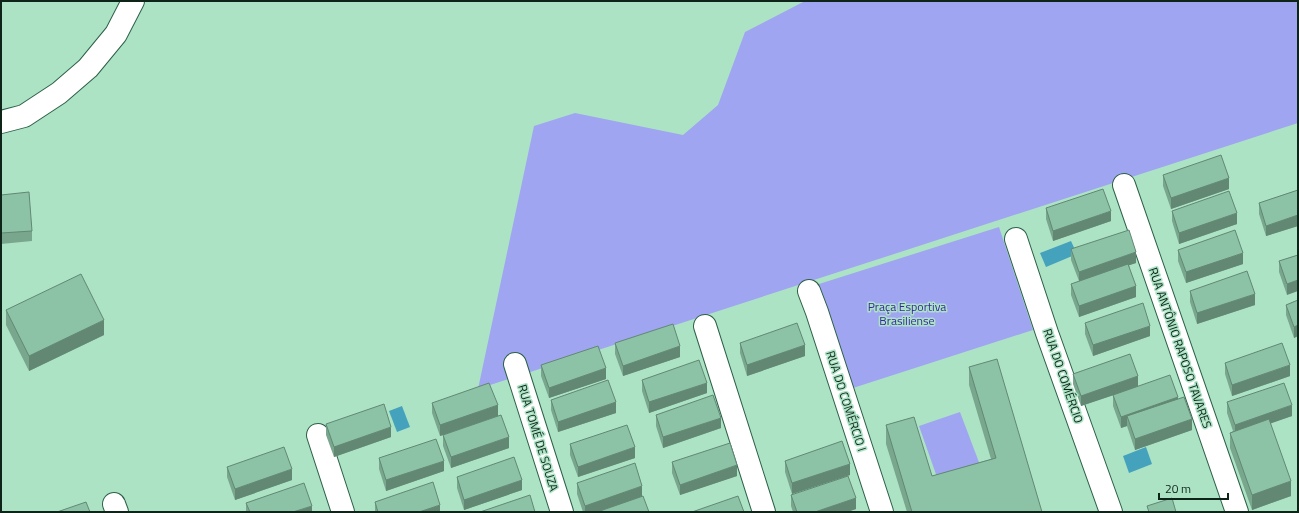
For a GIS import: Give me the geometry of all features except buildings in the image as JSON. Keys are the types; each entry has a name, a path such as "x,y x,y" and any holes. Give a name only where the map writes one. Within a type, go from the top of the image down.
{"street":[{"path":"1,122 24,116 59,93 88,68 116,34 133,1"},
{"name":"RUA ANTÔNIO RAPOSO TAVARES","path":"1124,185 1236,512"},
{"name":"RUA DO COMÉRCIO","path":"1016,239 1047,333 1111,512"},
{"name":"RUA DO COMÉRCIO I","path":"809,291 882,512"},
{"path":"705,326 764,512"},
{"name":"RUA TOMÉ DE SOUZA","path":"515,364 562,512"},
{"path":"318,434 343,512"}],"green space":[{"path":"805,1 1298,1 1298,123 478,389 534,126 575,113 683,135 718,105 745,32"},
{"name":"Praça Esportiva Brasiliense","path":"999,227 1033,330 853,388 819,284"},
{"path":"960,412 980,465 938,480 919,426"}],"shaded area":[{"path":"1071,241 1077,254 1046,267 1040,253"},
{"path":"402,406 410,427 397,432 389,411"},
{"path":"1146,447 1152,464 1129,473 1123,456"}]}
